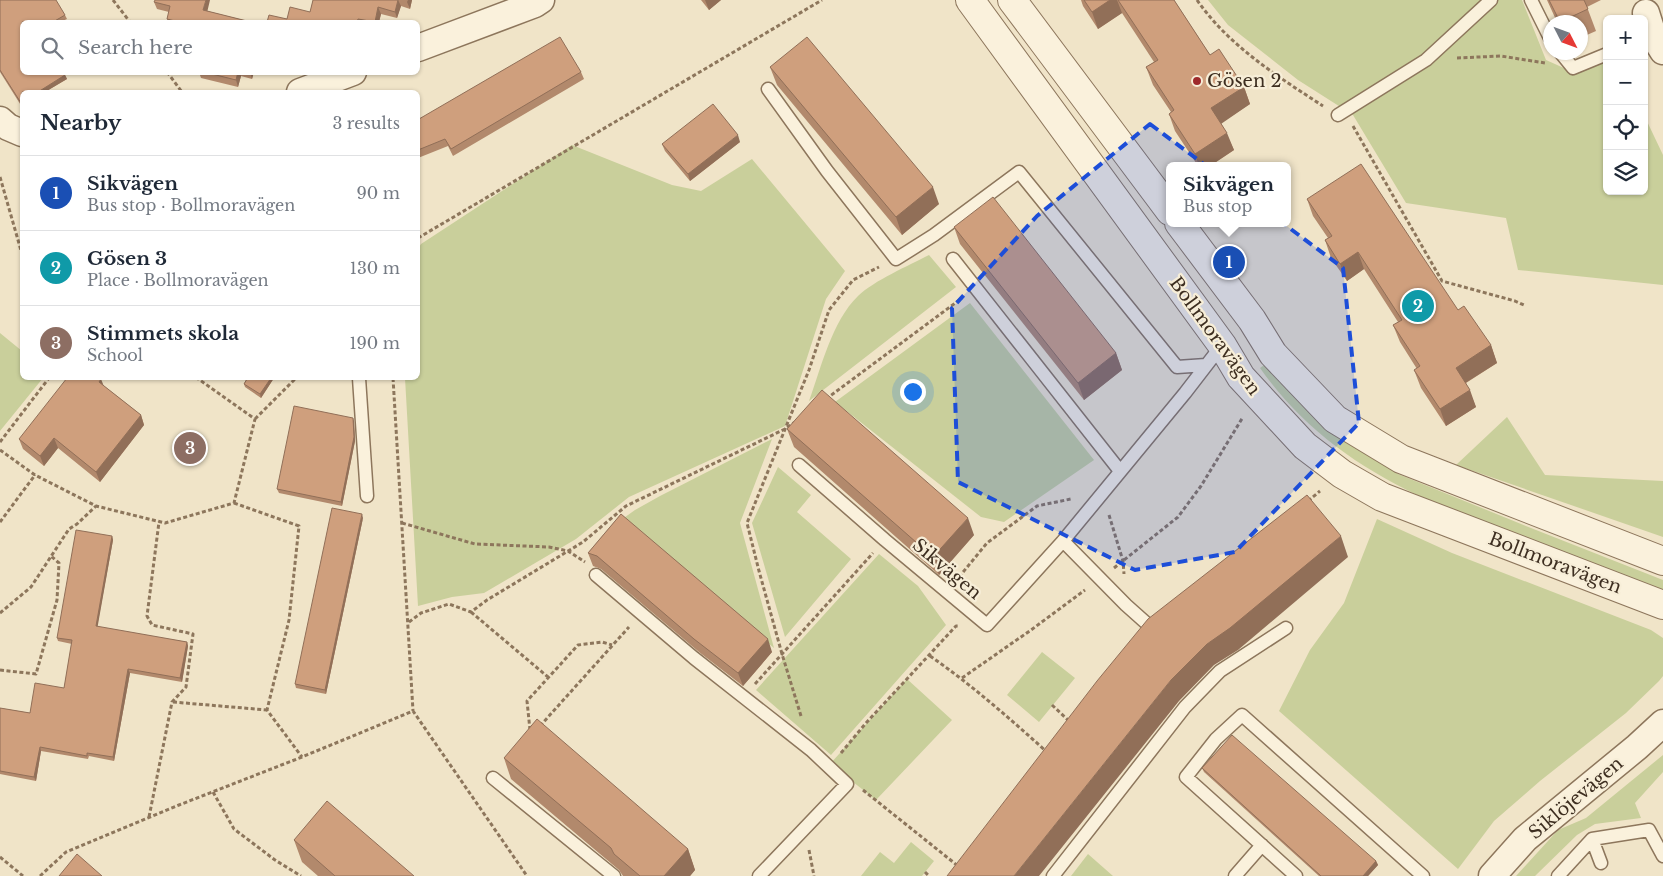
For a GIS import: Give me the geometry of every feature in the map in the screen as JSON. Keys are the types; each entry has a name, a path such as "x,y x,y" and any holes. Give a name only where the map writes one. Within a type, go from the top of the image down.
{"street":[{"path":"420,47 535,4 541,0"},
{"name":"Bollmoravägen","path":"970,0 1214,355 1241,377 1305,446 1342,474 1382,497 1663,605"},
{"path":"1012,0 1166,206"},
{"path":"305,90 345,75"},
{"path":"0,120 8,127 20,132"},
{"name":"Bollmoravägen","path":"1182,227 1252,320 1273,354 1335,419 1401,459 1663,561"},
{"path":"1214,355 1252,320"},
{"name":"Siklöjevägen","path":"1492,876 1525,839 1637,747 1663,723"}],"lane":[{"path":"1338,115 1426,60 1491,0"},
{"path":"1531,0 1543,24"},
{"path":"1566,60 1573,68 1603,56"},
{"path":"768,89 827,171 896,259 934,235 1019,172 1178,367 1214,355"},
{"path":"953,259 1120,471"},
{"name":"Sikvägen","path":"799,465 987,625 1063,540 1185,393 1214,355"},
{"path":"359,380 367,496"},
{"path":"1063,540 1126,605 1154,630"},
{"path":"596,575 743,697 811,750 847,784 759,876"},
{"path":"1053,876 1185,707 1220,671 1286,628"},
{"path":"1296,876 1186,777 1216,739 1242,715 1423,876"},
{"path":"493,778 614,876"},
{"path":"1558,876 1592,839 1649,830 1663,856"},
{"path":"1592,839 1601,863"},
{"path":"1235,876 1262,845"}],"path":[{"path":"113,0 128,20"},
{"path":"420,237 822,0"},
{"path":"1197,0 1238,46 1291,85 1355,128 1442,281 1515,301 1526,306"},
{"path":"1426,60 1501,56 1573,68"},
{"path":"169,75 180,90"},
{"path":"0,177 20,247"},
{"path":"825,399 976,288"},
{"path":"0,442 47,380"},
{"path":"200,380 255,419"},
{"path":"234,503 255,419 294,380"},
{"path":"393,380 413,711 527,876"},
{"path":"962,678 1101,578 1178,517 1201,486 1243,416"},
{"path":"471,612 487,600 583,542 626,506 786,429 801,417"},
{"path":"0,450 35,475 96,506 165,523 234,503 299,526 290,620 267,710"},
{"path":"0,522 35,475"},
{"path":"0,613 31,587 68,529 77,524 96,506"},
{"path":"149,817 172,702 186,687 193,634 152,625 147,616 159,522"},
{"path":"402,523 475,544 549,547 568,551 587,564 596,575"},
{"path":"743,697 885,540"},
{"path":"0,670 36,674 57,600 59,563 51,556"},
{"path":"409,622 421,613 449,604 471,612 548,678"},
{"path":"612,645 602,642 578,645 527,700 531,736 641,613"},
{"path":"829,767 878,710 956,626 987,625"},
{"path":"930,656 962,678 1051,756"},
{"path":"172,702 267,710 302,757"},
{"path":"1052,705 1074,726"},
{"path":"40,876 66,852 413,711"},
{"path":"474,800 493,778"},
{"path":"847,784 856,784 960,867"},
{"path":"213,792 234,829 275,860 301,876"},
{"path":"0,857 23,876"},
{"path":"925,872 929,876"}],"highlighted area":[{"path":"1150,124 1343,268 1359,423 1235,552 1135,570 958,482 952,308 1037,216"}],"green space":[{"path":"1208,0 1522,0 1543,52 1543,60 1575,73 1603,61 1603,195 1648,195 1648,123 1663,155 1663,285 1518,270 1506,218 1406,203 1353,115 1298,80 1228,25"},
{"path":"572,145 672,185 701,191 752,159 845,271 826,299 785,426 629,497 576,539 484,593 452,597 418,606 405,380 420,380 421,244"},
{"path":"929,255 956,287 809,401 828,346 841,318 849,306 873,284"},
{"path":"970,303 1094,460 1004,522 981,517 835,402"},
{"path":"0,333 20,349 20,380 41,380 0,431"},
{"path":"1267,363 1327,426 1398,474 1663,580 1663,591 1417,495 1371,470 1330,442 1293,408 1260,368"},
{"path":"1507,417 1545,475 1663,481 1663,537 1456,465"},
{"path":"772,439 740,523 774,648 621,520 660,496"},
{"path":"778,467 811,495 797,512 851,559 785,637 752,523"},
{"path":"1377,519 1452,553 1651,630 1663,638 1663,676 1659,681 1626,713 1540,781 1494,821 1458,869 1279,711 1310,650 1344,603"},
{"path":"879,554 918,586 946,625 831,755 756,690"},
{"path":"1042,652 1075,678 1039,722 1007,695"},
{"path":"907,679 952,720 876,800 830,764"},
{"path":"1663,755 1663,772 1635,803 1641,818 1595,824 1577,835 1535,876 1516,876 1558,830 1586,818"},
{"path":"911,842 934,861 922,876 861,876 880,852 894,863"},
{"path":"1088,854 1113,876 1071,876"}],"building":[{"path":"0,0 56,0 65,15 56,20 20,20 20,75 65,75 41,90 20,90 20,101 0,70"},
{"path":"155,0 206,0 203,10 243,20 171,20 167,19 170,6 154,2"},
{"path":"313,0 398,0 395,12 378,7 375,20 268,20 269,15 287,19 290,7 310,12"},
{"path":"1084,0 1110,0 1092,12"},
{"name":"Gösen 2","path":"1118,0 1174,0 1210,55 1219,49 1244,87 1211,108 1227,133 1195,154 1169,114 1174,110 1146,67 1158,60"},
{"path":"1549,0 1584,0 1588,9 1575,15 1556,15"},
{"path":"560,37 581,72 451,149 445,139 420,149 420,118"},
{"path":"807,37 933,187 896,217 770,67"},
{"path":"216,75 237,75 236,80"},
{"path":"713,104 738,135 688,174 662,144"},
{"path":"1361,164 1458,310 1464,306 1491,345 1456,368 1470,390 1440,409 1414,370 1420,366 1393,325 1402,320 1358,252 1340,264 1325,240 1332,236 1307,199"},
{"path":"993,197 1116,353 1078,383 954,227"},
{"path":"65,380 100,380 99,382 141,415 96,472 54,438 40,456 19,439"},
{"path":"246,380 270,380 260,394 244,384"},
{"path":"822,390 968,518 933,557 787,429"},
{"path":"294,406 353,418 354,437 341,502 277,489"},
{"path":"1307,495 1341,536 1230,628 1207,644 1171,680 1014,876 947,876 1097,681 1148,619"},
{"path":"332,508 362,514 325,690 295,684"},
{"path":"621,514 768,639 738,673 694,639 597,556 588,553"},
{"path":"76,530 112,536 96,626 187,642 180,678 128,669 113,757 87,753 87,756 40,747 34,777 0,771 0,708 30,713 35,683 64,688 72,640 57,638"},
{"path":"537,719 688,849 664,876 640,876 614,854 611,848 504,758"},
{"path":"1232,735 1376,861 1363,876 1321,876 1202,768"},
{"path":"327,801 414,876 335,876 294,840"},
{"path":"77,854 102,876 59,876"}],"place":[{"name":"Gösen 2","path":"1197,81"},
{"name":"Sikvägen","path":"1229,262"},
{"name":"Gösen 3","path":"1418,306"},
{"name":"Stimmets skola","path":"190,448"}]}
